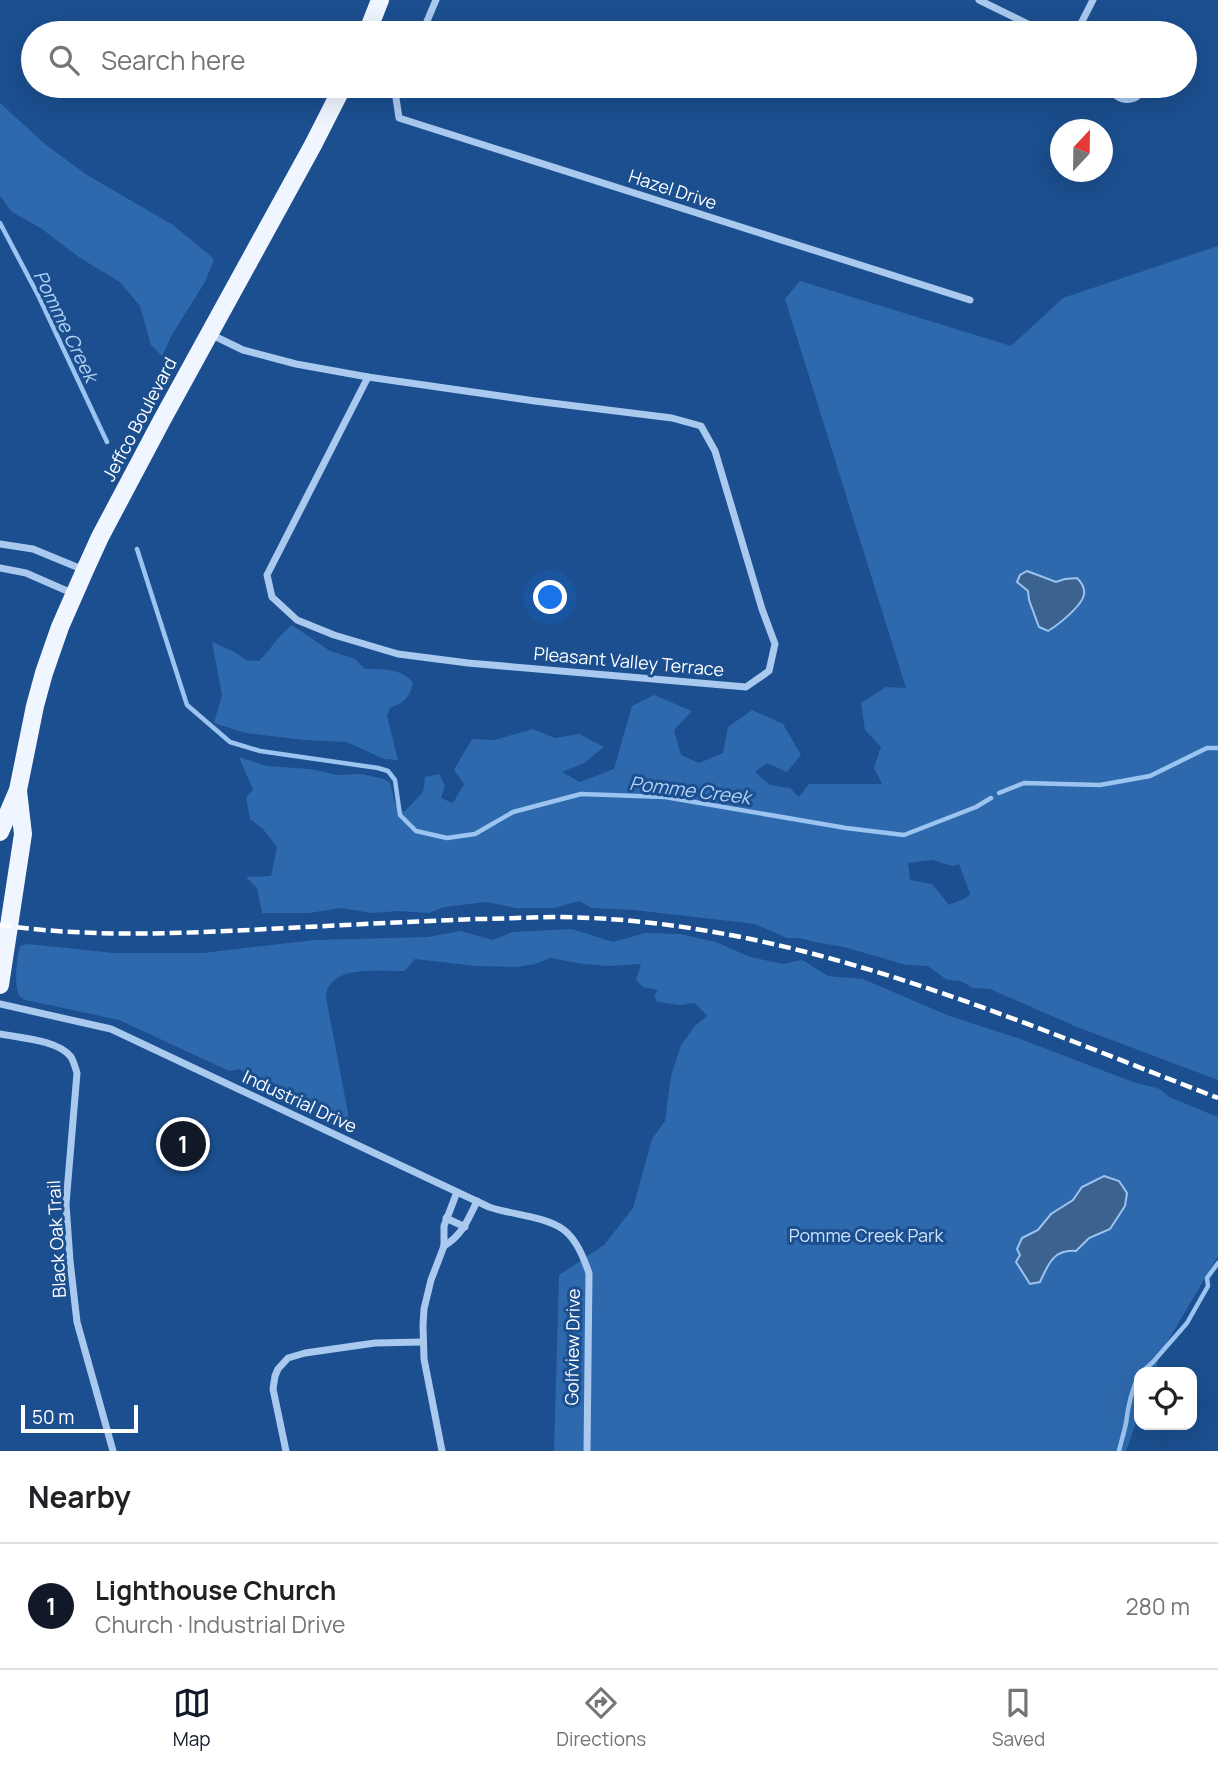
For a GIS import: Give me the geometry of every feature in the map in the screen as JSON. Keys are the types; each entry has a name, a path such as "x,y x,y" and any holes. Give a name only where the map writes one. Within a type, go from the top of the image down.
{"main road":[{"path":"372,21 380,0"},
{"name":"Jeffco Boulevard","path":"0,832 18,790 38,695 60,627 100,537 337,98"},
{"name":"Jeffco Boulevard","path":"0,985 23,834 18,790"}],"street":[{"path":"427,21 436,0"},
{"path":"979,0 1021,21"},
{"path":"1082,21 1093,0"},
{"name":"Hazel Drive","path":"396,98 398,118 970,300"},
{"name":"Pleasant Valley Terrace","path":"209,334 243,350 296,364 535,401 672,418 701,426 715,451 775,644 769,671 746,687 468,663 398,654 334,635 298,620 272,597 267,576 369,377"},
{"path":"0,544 33,549 85,570"},
{"path":"0,568 22,572 74,594"},
{"name":"Industrial Drive","path":"0,1004 111,1029 477,1201 504,1212 547,1222 565,1231 576,1246"},
{"name":"Black Oak Trail","path":"0,1034 51,1044 64,1050 74,1063 77,1073 66,1204 70,1261 77,1322 113,1451"},
{"path":"442,1451 422,1342 424,1309 435,1266 444,1246 446,1218 457,1192"},
{"path":"444,1246 453,1241 465,1227 477,1201"},
{"path":"446,1218 465,1227"},
{"name":"Golfview Drive","path":"576,1246 584,1256 589,1273 587,1451"},
{"path":"286,1451 273,1389 278,1368 288,1358 361,1345 422,1342"}],"green space":[{"path":"0,103 46,145 87,175 173,225 214,259 205,282 162,356 151,345 140,306 120,282 12,212 0,196"},
{"path":"1218,246 1218,1080 1077,1027 990,989 973,988 961,981 947,980 928,966 906,965 844,947 787,938 755,924 634,910 592,908 579,901 555,908 516,908 486,902 444,907 429,913 372,913 341,908 309,913 262,913 257,888 246,877 271,876 277,847 263,829 250,819 246,797 253,790 239,757 267,766 310,769 337,775 361,774 384,779 390,783 395,803 404,812 423,792 425,777 439,774 445,786 441,798 453,803 464,784 454,770 472,739 494,740 533,729 555,738 579,734 604,747 584,763 562,772 580,782 614,769 632,706 654,695 692,711 674,730 681,755 699,763 723,753 728,727 752,710 783,724 801,755 787,772 767,763 755,772 770,785 790,788 799,797 809,784 882,784 874,768 881,747 865,730 861,703 886,687 906,688 785,299 800,281 1011,346 1063,298","holes":["932,860 952,866 959,864 970,894 949,905 932,884 910,880 908,863"]},
{"path":"292,625 330,651 355,659 365,669 397,672 413,682 406,699 390,708 387,716 398,760 384,759 347,742 246,733 214,723 222,695 212,642 246,660 259,661"},
{"name":"Pomme Creek Park","path":"572,929 613,942 645,933 680,934 716,942 750,957 783,964 802,960 828,976 863,979 947,1015 1020,1039 1133,1082 1160,1089 1169,1097 1218,1117 1218,1256 1162,1351 1156,1367 1134,1367 1134,1428 1126,1451 554,1451 559,1275 604,1245 633,1208 652,1139 665,1121 671,1076 681,1045 695,1026 707,1016 695,1003 680,1005 657,1002 654,995 658,990 643,987 636,980 641,964 608,966 550,958 516,967 475,966 415,959 404,971 345,974 329,986 326,997 348,1113 348,1117 340,1125 300,1106 302,1092 278,1091 240,1069 229,1071 119,1020 26,1000 19,995 16,982 20,946 28,944 114,953 203,953 314,940 428,937 461,931 493,940 512,932"}],"shaded area":[{"path":"1027,571 1056,582 1077,578 1083,587 1083,599 1064,620 1048,631 1039,627 1028,591 1017,582 1020,575"},
{"path":"1104,1176 1119,1181 1127,1193 1125,1206 1110,1229 1089,1238 1076,1251 1057,1255 1040,1282 1030,1284 1016,1262 1020,1255 1017,1249 1022,1238 1038,1230 1051,1214 1073,1200 1082,1187"}],"waterway":[{"name":"Pomme Creek","path":"0,223 38,295 107,442"},
{"name":"Pomme Creek","path":"137,549 187,705 230,742 260,751 388,771 395,780 400,815 416,831 447,838 475,834 513,812 581,794 665,797 846,828 904,835 976,807 991,798"},
{"name":"Pomme Creek","path":"999,793 1024,783 1100,785 1150,776 1207,748 1218,748"},
{"path":"1148,1367 1187,1323 1208,1286 1207,1278 1218,1263"},
{"path":"1119,1451 1134,1387"}],"railway":[{"path":"0,925 62,931 156,933 547,917 643,922 728,935 812,954 895,978 1057,1035 1218,1098"}],"place":[{"name":"Lighthouse Church","path":"183,1144"}]}
